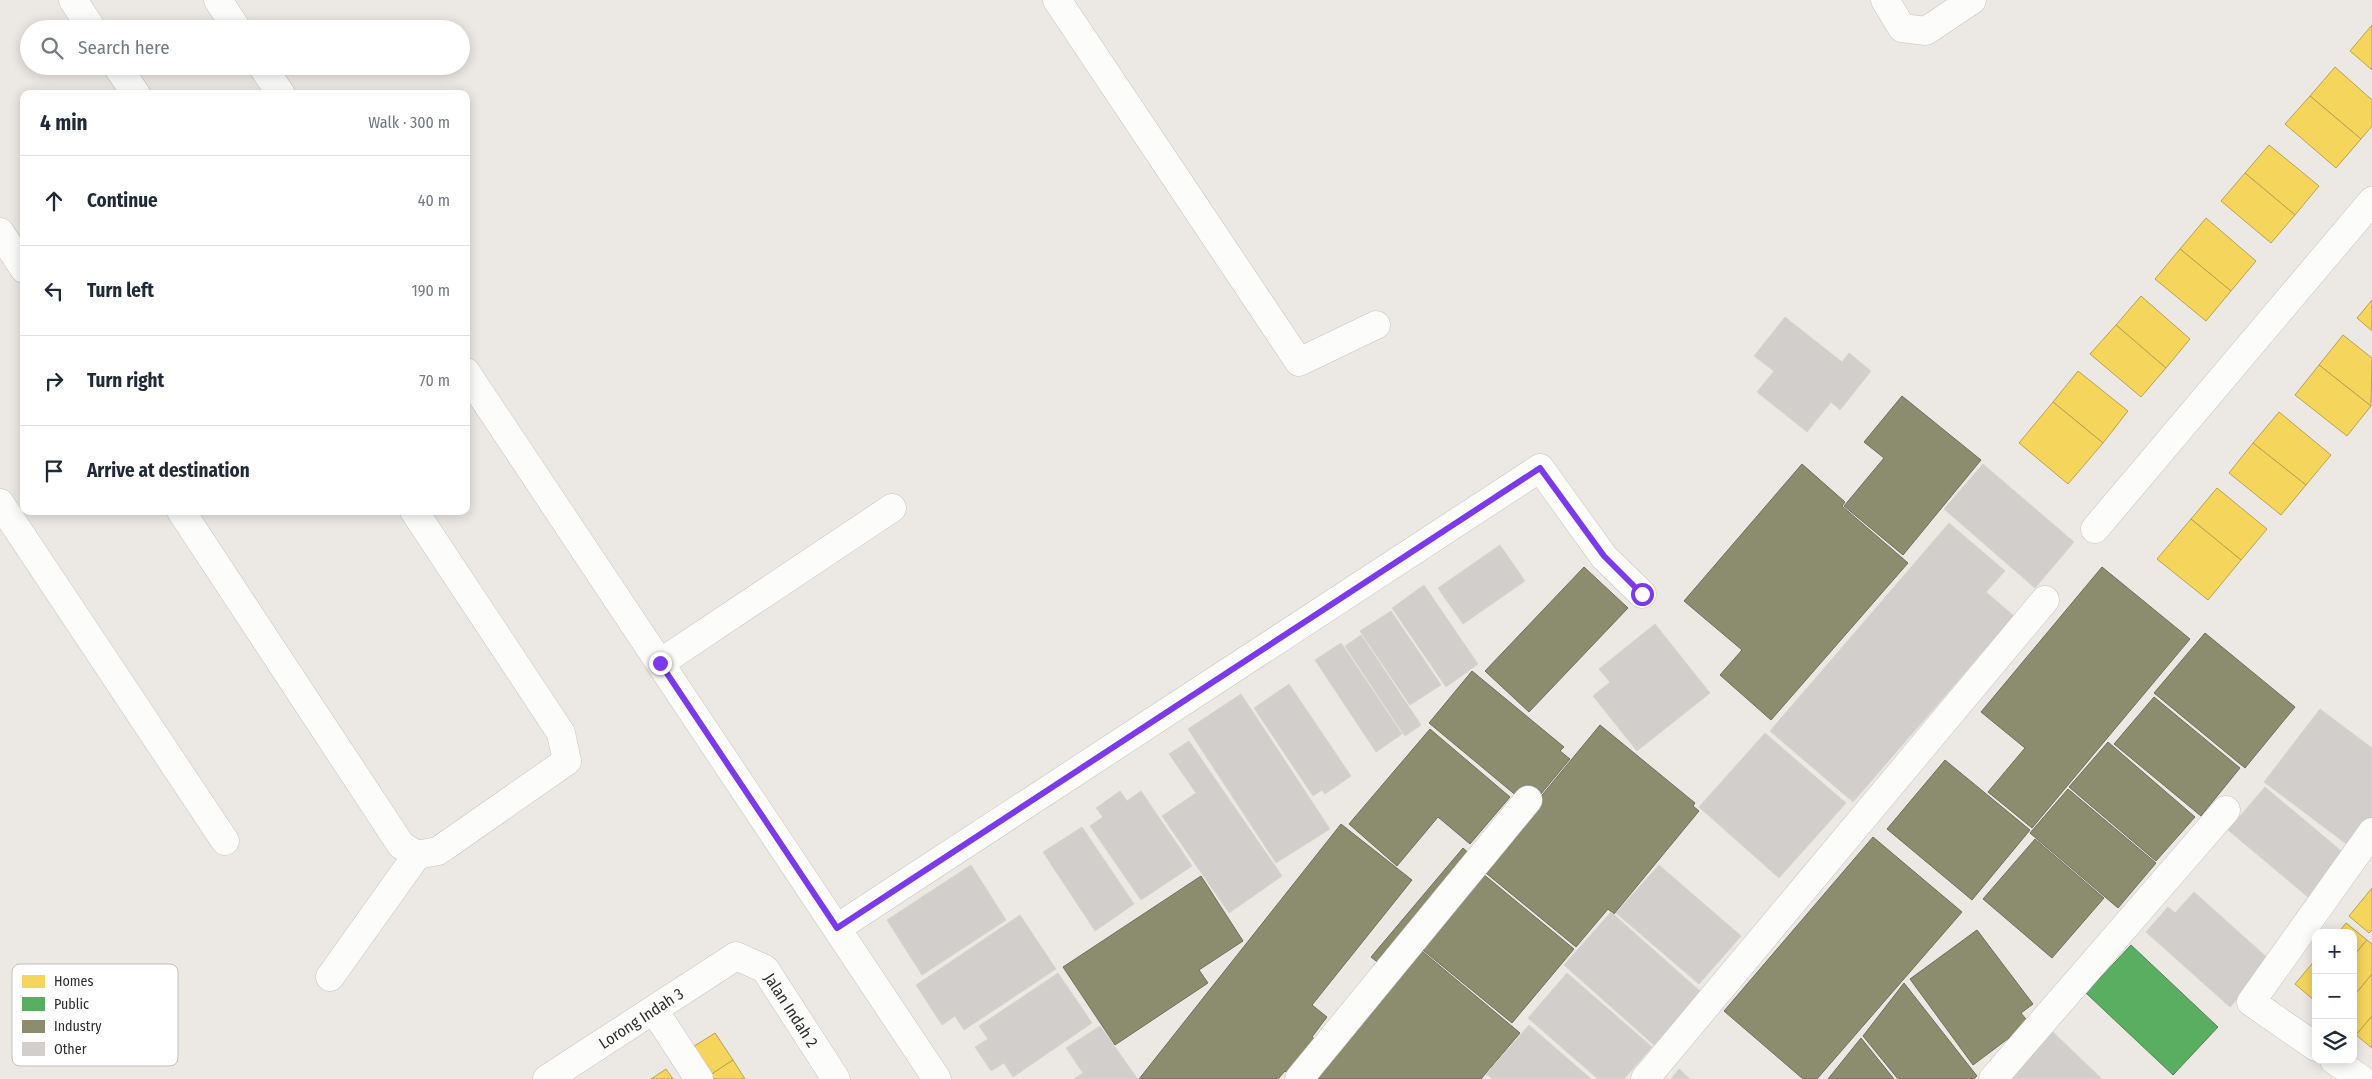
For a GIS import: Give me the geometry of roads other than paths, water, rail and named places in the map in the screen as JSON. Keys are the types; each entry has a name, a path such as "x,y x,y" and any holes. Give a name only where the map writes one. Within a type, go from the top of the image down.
{"street":[{"path":"73,0 86,20"},
{"path":"218,0 231,20"},
{"path":"1057,0 1299,362 1376,325"},
{"path":"1885,0 1902,28 1926,32 1972,0"},
{"path":"123,75 133,90"},
{"path":"268,75 278,90"},
{"path":"2095,529 2372,201"},
{"path":"0,232 20,263"},
{"path":"470,378 937,1079"},
{"path":"837,928 1540,468 1604,556 1642,594"},
{"path":"0,503 224,840"},
{"path":"660,663 892,508"},
{"path":"184,515 402,845 417,855"},
{"path":"330,977 417,855 438,851 567,761 561,733 417,515"},
{"path":"1644,1079 2045,600"},
{"path":"1298,1079 1528,800"},
{"path":"1993,1079 2226,810"},
{"path":"2312,1044 2251,1002 2372,832"},
{"name":"Lorong Indah 3","path":"559,1076 736,956"},
{"name":"Jalan Indah 2","path":"736,956 765,969 836,1079"},
{"path":"654,1010 699,1079"}]}
